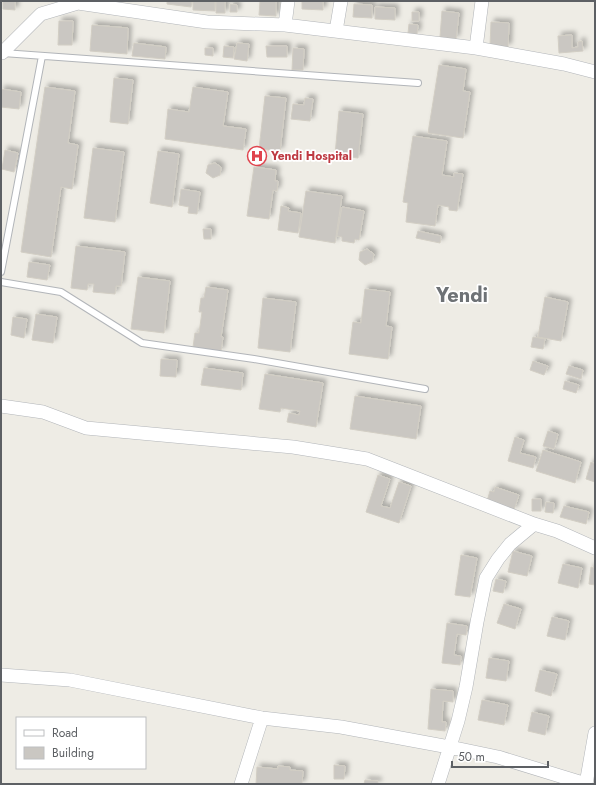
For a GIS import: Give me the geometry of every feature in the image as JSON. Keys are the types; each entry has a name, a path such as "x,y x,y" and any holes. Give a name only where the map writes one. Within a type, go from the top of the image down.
{"street":[{"path":"285,25 288,1"},
{"path":"336,31 340,1"},
{"path":"476,48 482,1"},
{"path":"2,53 41,14 79,2 207,22 285,25 476,48 564,64 595,72"},
{"path":"1,406 43,412 86,428 293,447 367,459 595,548"},
{"path":"438,784 466,687 486,578 510,544 534,524"},
{"path":"1,675 70,680 262,718 341,726 498,758 586,784 595,733"},
{"path":"241,784 262,718"}],"lane":[{"path":"2,53 418,83"},
{"path":"1,272 42,56"},
{"path":"1,282 61,292 142,343 254,359 425,389"}],"building":[{"path":"3,1 15,1 15,10 3,9"},
{"path":"167,1 192,1 191,7 167,4"},
{"path":"193,1 215,1 215,11 193,10"},
{"path":"216,1 225,1 225,13 216,13"},
{"path":"260,1 276,1 276,16 259,15"},
{"path":"302,1 323,1 323,10 302,9"},
{"path":"230,4 237,5 237,12 230,12"},
{"path":"354,4 372,5 372,18 353,17"},
{"path":"375,7 395,8 395,20 375,19"},
{"path":"442,11 459,13 456,39 440,37"},
{"path":"412,12 419,12 419,21 412,21"},
{"path":"59,21 73,21 72,45 58,45"},
{"path":"491,22 509,23 508,47 490,46"},
{"path":"409,24 418,25 417,34 408,33"},
{"path":"92,25 128,28 127,54 90,51"},
{"path":"572,35 572,48 578,47 578,42 582,41 583,51 559,53 558,36"},
{"path":"134,43 166,47 165,59 132,56"},
{"path":"237,43 249,44 247,61 234,59"},
{"path":"224,46 234,47 233,58 223,57"},
{"path":"266,46 287,46 287,57 267,57"},
{"path":"205,48 213,48 213,56 205,55"},
{"path":"293,48 304,49 303,70 292,70"},
{"path":"439,65 466,69 463,91 470,92 463,138 428,133"},
{"path":"114,78 133,80 128,124 110,122"},
{"path":"45,87 75,91 68,143 78,145 72,189 61,187 51,257 21,252"},
{"path":"193,87 228,92 223,126 246,129 243,150 165,139 168,109 189,112"},
{"path":"1,89 21,92 19,109 1,107"},
{"path":"265,96 286,98 280,151 259,149"},
{"path":"305,98 313,99 310,121 291,119 293,104 304,105"},
{"path":"339,111 363,114 358,158 335,155"},
{"path":"413,136 447,141 442,175 454,177 454,173 463,174 457,211 449,210 449,207 438,205 435,226 406,222 408,203 403,202"},
{"path":"93,148 124,152 115,222 84,218"},
{"path":"5,150 18,153 14,172 2,169"},
{"path":"158,151 179,154 172,207 150,203"},
{"path":"215,163 221,167 220,175 213,178 206,173 208,165"},
{"path":"254,167 276,170 275,181 278,181 277,191 273,190 269,219 247,216"},
{"path":"181,189 200,192 197,214 188,213 189,207 179,205"},
{"path":"306,191 342,196 335,243 299,237"},
{"path":"281,206 289,208 288,211 301,213 298,233 278,230"},
{"path":"342,207 364,211 359,240 355,239 354,243 342,241 342,237 337,236"},
{"path":"203,229 211,229 211,239 204,239"},
{"path":"418,231 441,236 440,243 416,238"},
{"path":"76,246 125,252 121,286 116,286 115,294 93,292 94,284 88,284 87,290 71,288"},
{"path":"367,249 374,254 372,262 365,265 359,260 360,252"},
{"path":"29,262 50,265 47,280 27,277"},
{"path":"138,277 170,281 164,333 131,329"},
{"path":"206,287 228,290 221,337 223,337 221,351 193,347 195,333 199,333 202,312 199,312 201,298 204,298"},
{"path":"365,289 390,292 386,326 392,327 388,359 349,354 353,322 361,323"},
{"path":"545,297 568,302 561,341 538,337"},
{"path":"263,298 296,302 290,352 258,348"},
{"path":"36,314 57,317 53,343 32,340"},
{"path":"13,317 27,319 24,338 11,335"},
{"path":"533,337 545,339 543,349 531,347"},
{"path":"161,359 177,360 176,377 160,376"},
{"path":"533,361 548,366 544,375 530,370"},
{"path":"569,366 583,370 581,379 566,374"},
{"path":"204,368 243,373 241,390 201,385"},
{"path":"265,374 323,383 316,427 287,422 289,413 299,415 300,411 281,408 280,412 259,409"},
{"path":"565,381 579,385 576,393 563,389"},
{"path":"355,396 421,406 416,439 350,429"},
{"path":"548,431 558,434 554,449 543,446"},
{"path":"515,437 524,440 520,453 536,457 533,468 508,461"},
{"path":"543,450 581,462 575,483 536,471"},
{"path":"591,462 595,464 595,482 586,479"},
{"path":"378,475 390,479 381,506 390,508 399,482 411,486 399,523 366,512"},
{"path":"495,487 519,495 514,510 487,501 490,491 494,492"},
{"path":"532,499 541,499 541,511 532,511"},
{"path":"546,502 554,503 553,513 545,512"},
{"path":"564,506 589,512 586,524 560,517"},
{"path":"513,551 532,556 527,576 508,572"},
{"path":"461,555 477,558 470,597 455,595"},
{"path":"563,564 582,568 578,588 558,583"},
{"path":"591,567 595,568 595,585 589,584"},
{"path":"496,579 506,581 503,593 493,591"},
{"path":"504,604 521,609 515,629 497,623"},
{"path":"552,617 569,621 565,640 547,636"},
{"path":"447,623 467,626 466,635 457,634 454,655 461,656 460,665 442,663"},
{"path":"489,658 509,661 506,681 486,678"},
{"path":"540,670 557,674 551,696 535,691"},
{"path":"431,689 453,691 453,702 443,701 442,722 446,722 445,731 428,729"},
{"path":"482,700 508,705 504,725 478,720"},
{"path":"532,712 549,716 545,735 528,731"},
{"path":"334,765 345,766 344,779 334,779"},
{"path":"278,766 290,767 290,770 303,771 302,784 256,784 257,767 278,769"},
{"path":"365,780 378,781 378,784 364,784"}],"place":[{"name":"Yendi Hospital","path":"257,156"}],"district":[{"name":"Yendi","path":"462,295"}]}
